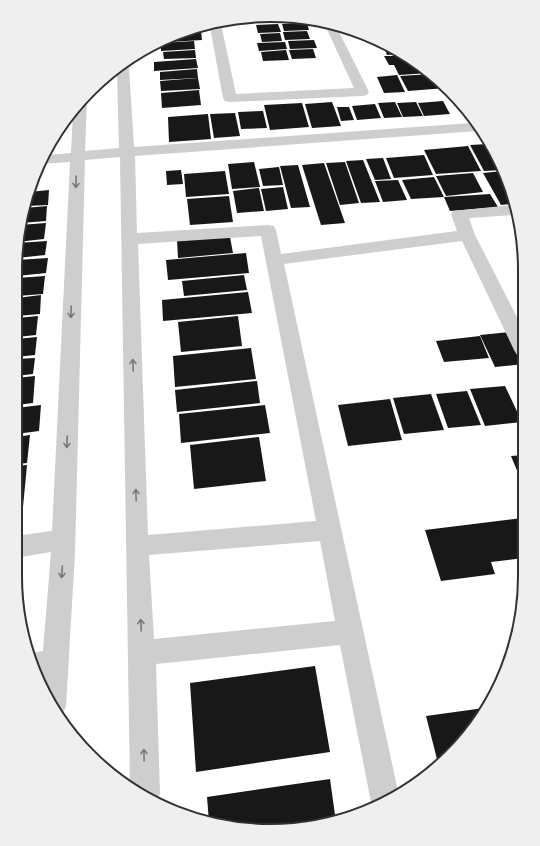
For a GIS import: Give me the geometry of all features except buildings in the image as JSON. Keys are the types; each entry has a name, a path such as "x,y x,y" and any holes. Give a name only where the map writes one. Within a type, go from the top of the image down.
{"street":[{"path":"217,28 230,98 362,92 332,30"},
{"path":"123,70 127,152 145,790"},
{"path":"48,687 44,664 63,540 79,111"},
{"path":"48,159 127,152 473,127"},
{"path":"511,210 459,214 518,338"},
{"path":"129,239 268,230 384,796"},
{"path":"274,260 468,234"},
{"path":"137,546 329,530"},
{"path":"22,546 63,540"},
{"path":"142,653 350,632"}]}
